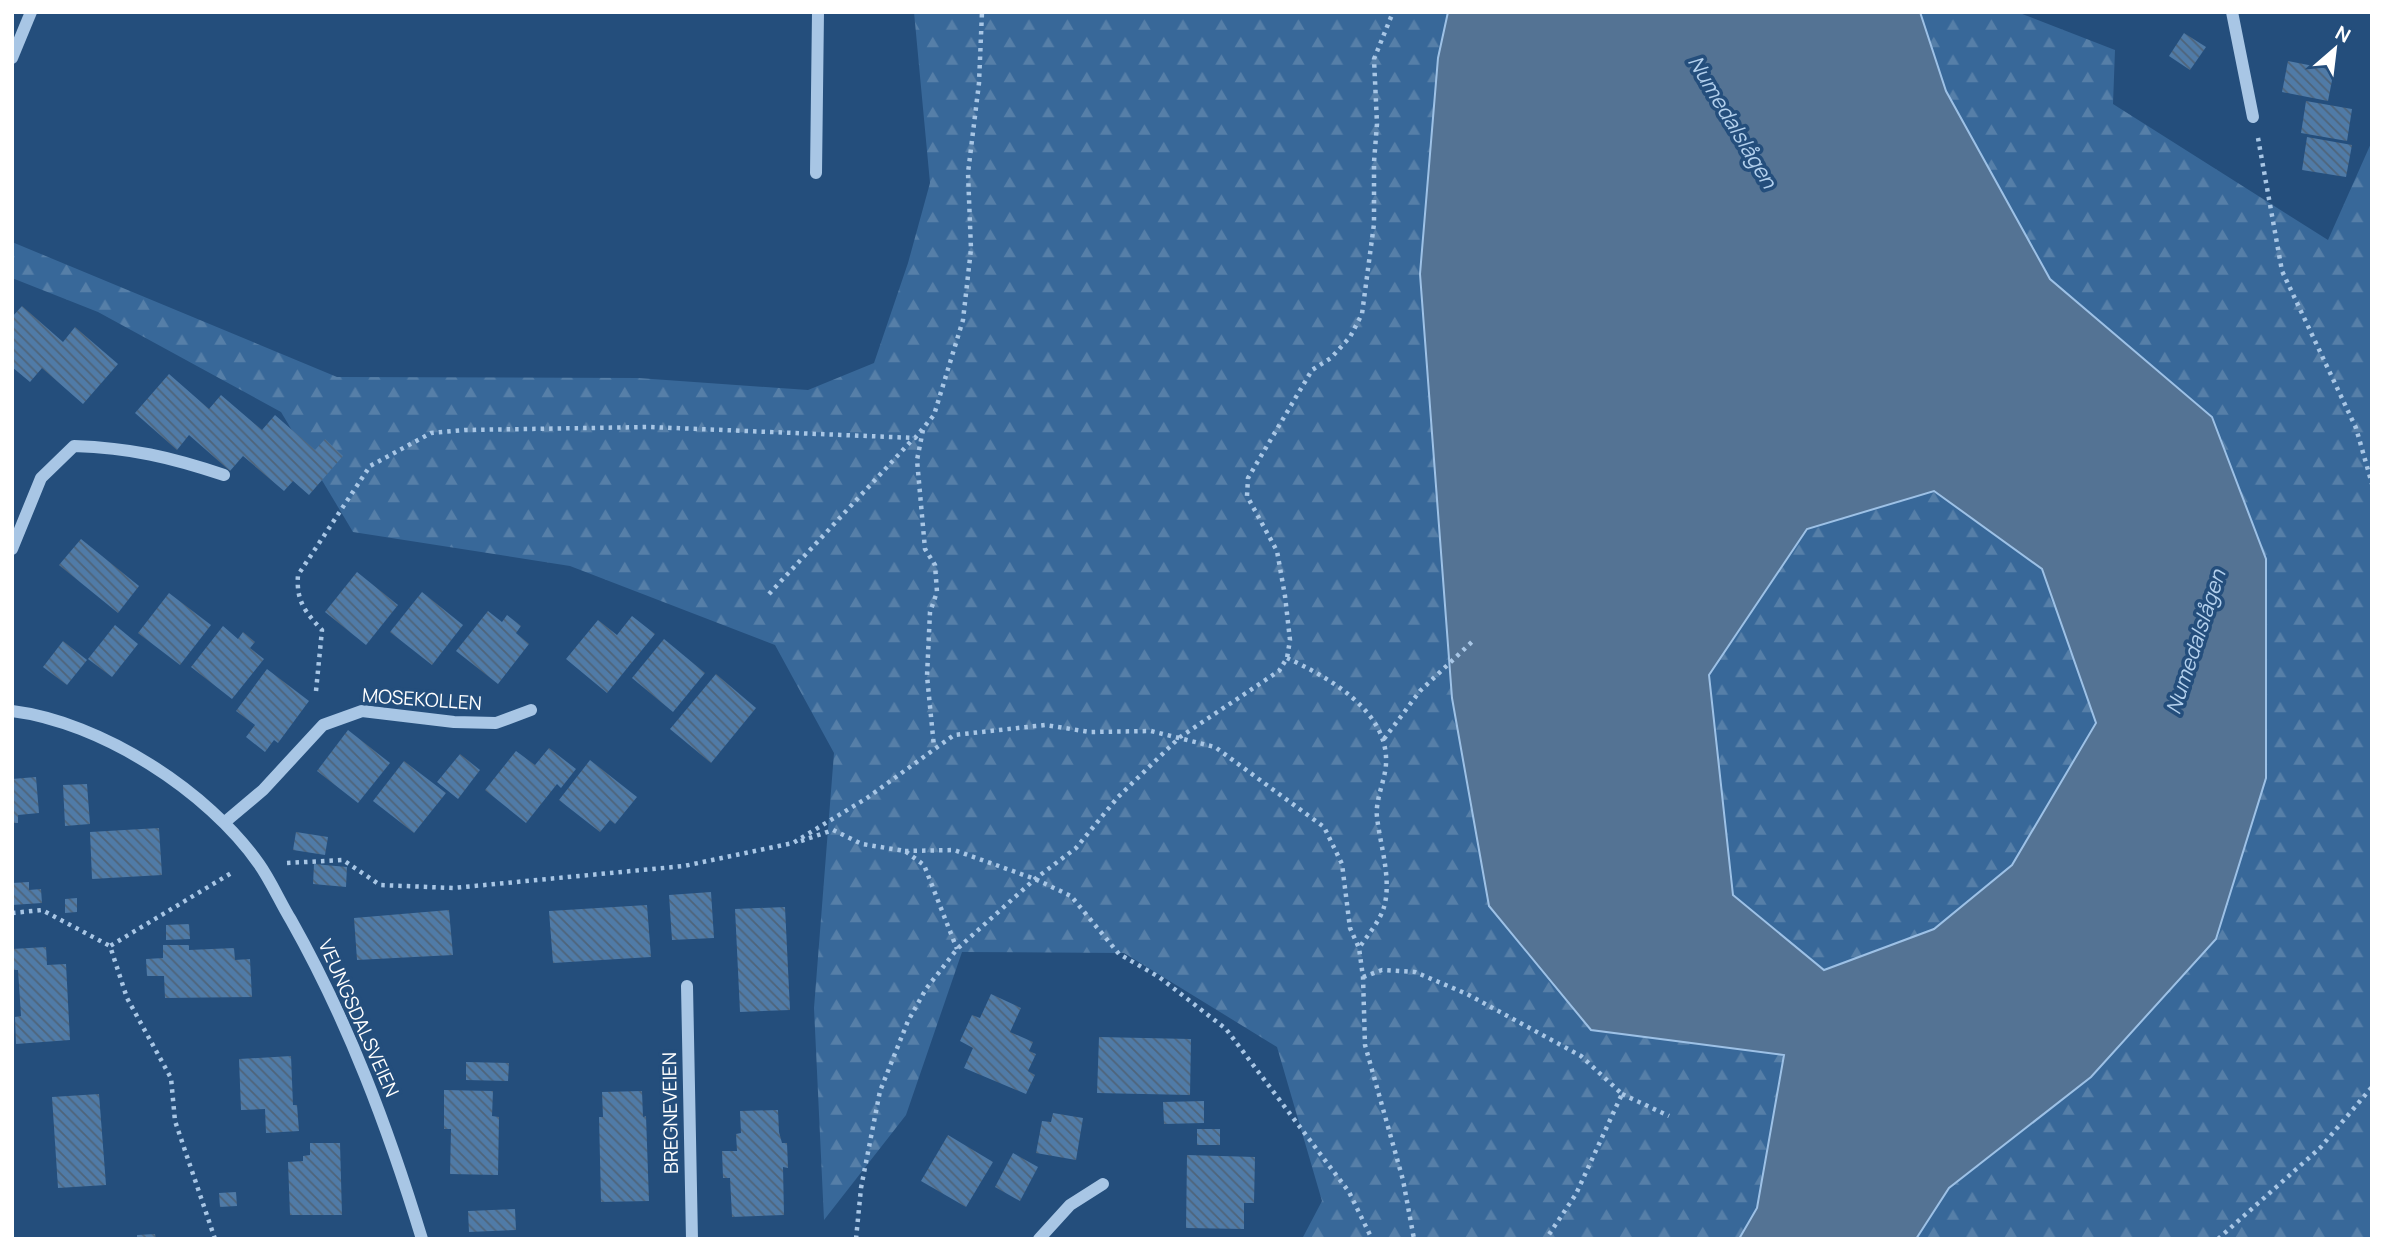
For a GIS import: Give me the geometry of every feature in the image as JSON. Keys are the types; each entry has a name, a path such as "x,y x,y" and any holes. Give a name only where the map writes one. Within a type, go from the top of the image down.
{"street":[{"path":"12,58 31,12"},
{"path":"816,173 818,12"},
{"path":"2232,12 2253,117"},
{"path":"12,549 41,478 74,446 118,448 163,455 223,475"},
{"name":"MOSEKOLLEN","path":"225,822 263,790 323,725 362,711 454,722 496,723 531,710"},
{"name":"VEUNGSDALSVEIEN","path":"12,711 82,728 152,765 225,822 257,862 331,997 388,1130 422,1239"},
{"name":"BREGNEVEIEN","path":"687,986 692,1239"},
{"path":"1039,1239 1070,1205 1102,1184"}],"path":[{"path":"769,594 934,415 963,320 971,249 968,173 979,83 982,12"},
{"path":"856,1239 861,1188 880,1091 908,1021 926,989 957,949 1035,879 1076,848 1118,797 1180,737 1279,671 1286,657 1290,640 1277,551 1247,496 1248,478 1312,370 1332,358 1350,337 1362,314 1374,224 1377,124 1374,59 1393,12"},
{"path":"2253,117 2282,271 2356,428 2372,484"},
{"path":"316,691 323,629 303,610 296,595 298,575 370,466 432,433 650,427 915,438"},
{"path":"923,430 917,460 925,549 935,565 937,592 930,612 927,676 934,748"},
{"path":"1384,739 1420,691 1475,639"},
{"path":"1286,657 1341,687 1371,719 1384,739 1386,764 1376,814 1383,850 1384,907 1359,948"},
{"path":"793,843 867,798 954,735 1045,725 1090,732 1151,731 1215,747 1324,827 1342,864 1350,928 1359,948 1363,977 1365,1045 1403,1180 1414,1239"},
{"path":"110,946 257,862 343,860 380,885 453,888 684,866 793,843 832,830 862,844 905,851 954,850 1035,879 1071,896 1118,954 1159,977 1226,1029 1349,1192 1372,1239"},
{"path":"905,851 924,865 957,949"},
{"path":"12,913 42,909 110,946 127,998 170,1078 176,1121 215,1239"},
{"path":"1363,977 1382,970 1415,972 1467,994 1581,1056 1600,1077 1622,1094 1669,1116"},
{"path":"2218,1239 2319,1148 2372,1087"},
{"path":"1546,1239 1576,1194 1622,1094"}],"green space":[{"path":"914,12 1448,12 1438,58 1420,274 1452,698 1591,1030 1784,1054 1757,1208 1739,1239 1302,1239 1322,1201 1277,1047 1124,953 962,952 906,1115 824,1220 814,1008 834,753 775,645 570,566 353,532 281,412 98,312 12,278 12,242 337,377 638,378 808,390 874,363 908,263 930,183"},
{"path":"1920,12 2017,12 2115,50 2113,104 2328,240 2372,141 2372,1239 1916,1239 1949,1188 2091,1077 2266,559 2212,417 2050,279 1946,91"},
{"path":"1934,491 2042,569 2096,723 2012,865 1934,929 1824,970 1733,895 1709,675 1807,529"}],"water":[{"name":"Numedalslågen","path":"1448,12 1920,12 1946,91 2050,279 2212,417 2266,559 2266,778 2216,939 2091,1077 1949,1188 1916,1239 1739,1239 1757,1208 1784,1055 1591,1030 1489,906 1452,698 1420,274 1438,58","holes":["1934,491 2042,569 2096,723 2012,865 1934,929 1824,970 1733,895 1709,675 1807,529"]}],"building":[{"path":"2184,33 2206,47 2190,70 2169,56"},
{"path":"2288,61 2334,70 2328,101 2282,92"},
{"path":"2306,101 2352,109 2347,141 2301,133"},
{"path":"2307,137 2352,145 2346,177 2302,170"},
{"path":"22,306 63,342 75,327 118,364 83,404 42,368 30,382 12,367 12,317"},
{"path":"169,374 209,409 221,395 262,430 275,415 315,450 325,439 343,456 309,495 293,481 284,491 243,456 230,471 189,435 177,450 135,413"},
{"path":"81,539 139,586 118,613 59,565"},
{"path":"357,572 398,605 366,645 325,612"},
{"path":"422,592 463,625 432,665 390,632"},
{"path":"169,593 211,625 180,665 138,633"},
{"path":"488,611 502,622 507,615 521,626 516,633 529,644 498,684 456,651"},
{"path":"632,616 655,634 607,693 566,659 598,620 617,635"},
{"path":"115,625 138,644 112,677 88,659"},
{"path":"223,626 238,639 243,632 255,642 250,648 264,659 232,699 191,667"},
{"path":"664,639 705,673 673,712 632,678"},
{"path":"63,641 87,660 67,685 43,667"},
{"path":"267,669 309,701 278,743 274,740 265,752 246,737 255,725 236,711"},
{"path":"716,674 756,708 711,763 670,729"},
{"path":"348,730 390,763 358,803 317,771"},
{"path":"549,748 576,769 561,788 557,784 526,823 485,790 516,751 535,765"},
{"path":"460,754 480,770 458,799 437,782"},
{"path":"590,760 637,797 615,824 610,820 600,832 559,800"},
{"path":"404,761 446,793 414,833 373,801"},
{"path":"36,777 39,813 18,815 18,823 12,823 12,779"},
{"path":"87,784 90,824 65,826 63,785"},
{"path":"159,828 162,875 92,879 90,832"},
{"path":"296,832 328,837 325,855 293,850"},
{"path":"314,864 347,867 346,887 313,884"},
{"path":"29,882 29,890 41,889 42,903 12,905 12,883"},
{"path":"711,892 714,938 672,940 669,895"},
{"path":"77,898 77,912 65,913 65,899"},
{"path":"647,905 651,957 553,963 549,911"},
{"path":"785,907 790,1010 740,1012 735,909"},
{"path":"449,910 453,955 357,960 354,918"},
{"path":"189,924 190,939 166,940 166,925"},
{"path":"163,945 189,945 189,950 234,948 235,960 250,959 252,997 165,998 164,976 147,976 146,959 163,958"},
{"path":"46,947 47,965 66,964 70,1040 16,1044 15,1017 21,1016 18,970 12,970 12,949"},
{"path":"991,994 1021,1008 1010,1032 1033,1042 1029,1051 1036,1054 1028,1071 1035,1075 1026,1094 964,1068 973,1048 960,1041 972,1015 980,1018"},
{"path":"1099,1037 1191,1039 1190,1095 1097,1093"},
{"path":"291,1056 293,1105 297,1105 299,1131 266,1133 265,1109 241,1110 239,1059"},
{"path":"466,1062 509,1063 508,1081 466,1080"},
{"path":"444,1090 493,1091 492,1116 499,1117 498,1175 450,1174 451,1129 444,1129"},
{"path":"642,1091 643,1117 646,1116 649,1201 601,1202 599,1117 603,1117 602,1092"},
{"path":"99,1094 106,1185 58,1188 52,1097"},
{"path":"1204,1101 1204,1123 1164,1124 1163,1102"},
{"path":"778,1110 782,1143 787,1143 788,1168 783,1167 784,1215 732,1217 730,1178 723,1178 722,1151 737,1151 736,1134 741,1133 740,1111"},
{"path":"1053,1113 1083,1118 1076,1160 1036,1153 1042,1121 1051,1122"},
{"path":"1197,1129 1220,1129 1220,1145 1197,1145"},
{"path":"948,1135 993,1162 966,1207 921,1181"},
{"path":"310,1143 340,1143 342,1215 290,1215 288,1162 303,1161 303,1156 310,1155"},
{"path":"1013,1153 1038,1167 1020,1201 995,1187"},
{"path":"1187,1155 1255,1157 1254,1203 1244,1203 1244,1229 1186,1228"},
{"path":"236,1192 237,1206 220,1207 219,1193"},
{"path":"515,1209 516,1230 469,1232 468,1211"},
{"path":"155,1234 156,1239 137,1239 137,1235"}]}
